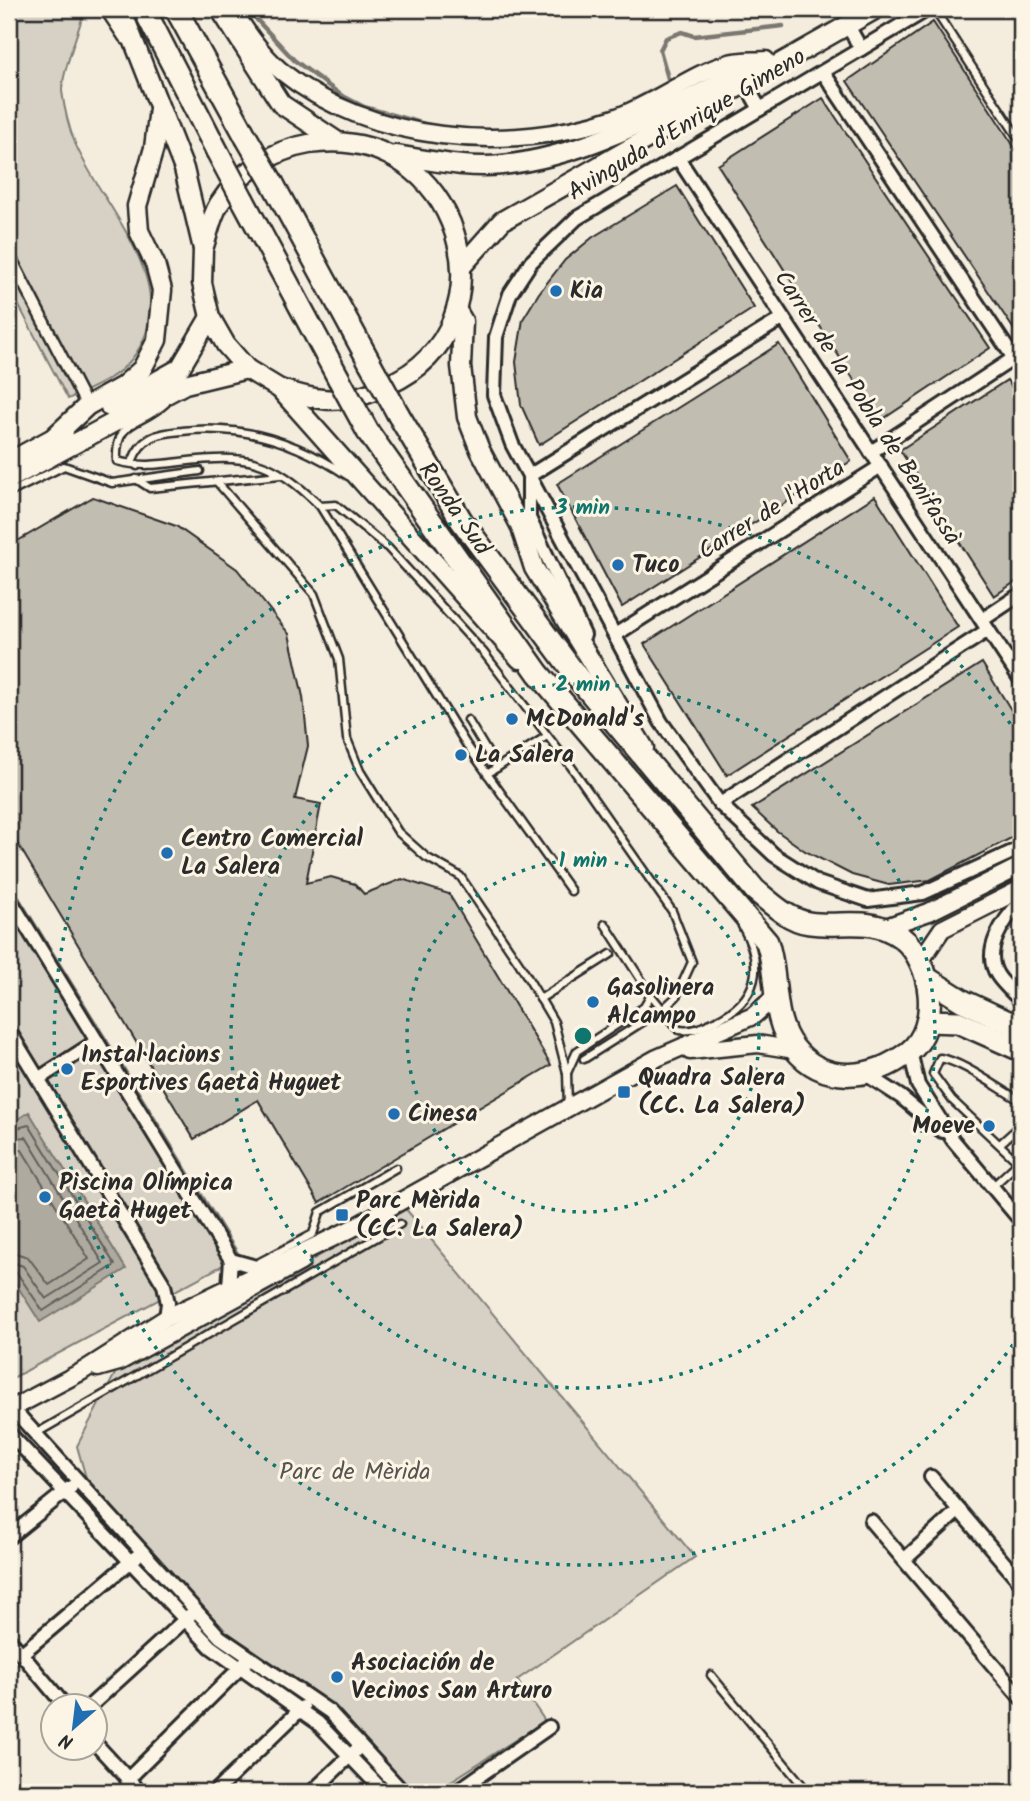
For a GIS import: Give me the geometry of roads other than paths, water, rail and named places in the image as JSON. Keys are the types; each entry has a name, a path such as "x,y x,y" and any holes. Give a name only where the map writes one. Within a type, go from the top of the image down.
{"main road":[{"path":"121,9 184,169 203,249 202,283 210,317 226,345 247,369 280,389 323,400 366,396 405,378 436,348 456,309 462,266 453,221 428,182 392,155 364,144 335,140 289,147 248,170 219,205 203,249"},
{"name":"Ronda Sud","path":"144,9 243,200 369,432 538,673 766,942 774,963 775,997 781,1026 795,1050"},
{"name":"Ronda Sud","path":"176,9 398,414 461,520 578,678 755,890 785,914 807,923 848,921 883,928"},
{"path":"220,9 281,104 335,140"},
{"name":"Avinguda d'Enrique Gimeno","path":"462,266 502,221 876,9"},
{"name":"Avinguda d'Enrique Gimeno","path":"392,155 500,166 593,145 766,60 847,24"},
{"path":"55,436 87,406 123,386 142,369 157,340 162,290 155,264 139,231 137,206 154,149 159,109"},
{"path":"456,309 463,321 461,366 467,417 480,450 520,525 534,568 633,726 653,767"},
{"path":"9,462 180,368 210,317"},
{"path":"9,479 185,384 247,369"},
{"path":"280,389 510,650 538,673"},
{"path":"883,928 903,939 925,970 963,1001 1021,1028"},
{"path":"795,1050 819,1068 846,1075 867,1075 910,1051 928,1021 925,970"},
{"path":"928,1021 958,1022 1021,1050"}],"street":[{"path":"109,9 135,49"},
{"path":"232,9 252,40 280,70 320,98 362,115 423,132 465,138 507,139 569,132 618,117 730,63 766,60"},
{"name":"Avinguda d'Enrique Gimeno","path":"928,9 577,218 531,262 510,294 496,337 494,395 512,444 661,722 720,804 774,855 818,883 868,900 923,893 1021,848"},
{"path":"847,24 860,49"},
{"path":"823,72 1018,363 871,452"},
{"path":"746,83 760,109"},
{"name":"Carrer de la Pobla de Benifassà","path":"678,158 1021,680"},
{"path":"9,255 87,406"},
{"path":"604,681 529,518 529,476 783,317"},
{"name":"Carrer de l'Horta","path":"615,635 881,466"},
{"path":"720,804 985,625 1021,594"},
{"path":"883,928 929,912 1021,866"},
{"path":"925,970 942,929 1021,889"},
{"path":"9,898 245,1279"},
{"path":"1021,902 1004,919 992,946 996,974 1021,1001"},
{"path":"384,1792 318,1723 211,1647 142,1552 10,1409 82,1372 166,1318 346,1231 657,1058 754,1016 775,997"},
{"path":"9,1031 164,1285 168,1303 166,1318"},
{"path":"38,1079 97,1041"},
{"path":"657,1058 758,1044 795,1050"},
{"path":"910,1051 918,1085 953,1140 1020,1217"},
{"path":"867,1075 901,1097 953,1140"},
{"path":"82,1372 119,1362 168,1335 245,1279 314,1255 346,1231"},
{"path":"231,1260 245,1279"},
{"path":"9,1433 131,1562 190,1615 330,1712 403,1792"},
{"path":"931,1477 1021,1583"},
{"path":"9,1537 77,1482"},
{"path":"904,1560 959,1510"},
{"path":"871,1521 1021,1698"},
{"path":"21,1654 142,1552"},
{"path":"105,1692 190,1615"},
{"path":"9,1639 53,1692"},
{"path":"127,1780 250,1658"},
{"path":"215,1792 311,1699"},
{"path":"456,1792 549,1727"},
{"path":"312,1792 361,1745"},
{"path":"108,1758 140,1792"}],"lane":[{"path":"934,9 1021,142"},
{"path":"185,384 157,411 121,432 116,443 117,461 138,467 238,457 269,464 280,475 296,483 320,506 487,775 570,891"},
{"path":"138,467 132,462 137,447 155,434 207,428 239,430 308,451 347,475 388,511"},
{"path":"9,493 45,472 64,466 112,483 200,471"},
{"path":"136,479 150,488 280,475"},
{"path":"217,482 314,594 339,659 347,738 374,793 398,832 426,857 460,876 554,1022 567,1073 568,1108"},
{"path":"320,506 336,505 361,523 396,556 484,653 672,911 692,962 676,996 663,1009 584,1059"},
{"path":"468,720 497,768"},
{"path":"487,775 547,736"},
{"path":"604,923 651,995 679,1030 693,1032 732,1013 753,986 756,957 744,930 710,878"},
{"path":"540,999 611,954"},
{"path":"567,1073 577,1051 644,1007 651,995"},
{"path":"992,1187 1020,1164 1002,1143 953,1100 933,1074 940,1058 955,1060 975,1076 1021,1101"},
{"path":"1002,1143 1021,1125"},
{"path":"251,1310 245,1279 313,1234 320,1212 396,1168"},
{"path":"35,1434 400,1224"},
{"path":"290,1256 304,1239"},
{"path":"711,1675 808,1792"}],"water":[{"name":"Piscina Olímpica Gaetà Huget","path":"29,1112 126,1269 40,1322 9,1273 9,1125"}],"waterway":[{"path":"251,9 257,20 294,60 341,95 364,107 428,125"},
{"path":"621,107 669,82 660,50 666,38 682,32 694,36 783,26"}],"place":[{"name":"Kia","path":"556,291"},
{"name":"Tuco","path":"618,565"},
{"name":"McDonald's","path":"512,719"},
{"name":"La Salera","path":"461,755"},
{"name":"Centro Comercial La Salera","path":"167,853"},
{"name":"Gasolinera Alcampo","path":"593,1002"},
{"name":"Instal·lacions Esportives Gaetà Huguet","path":"67,1069"},
{"name":"Quadra Salera (CC. La Salera)","path":"624,1092"},
{"name":"Cinesa","path":"394,1114"},
{"name":"Moeve","path":"989,1126"},
{"name":"Piscina Olímpica Gaetà Huget","path":"45,1197"},
{"name":"Parc Mèrida (CC. La Salera)","path":"342,1215"},
{"name":"Asociación de Vecinos San Arturo","path":"337,1677"}],"park label":[{"name":"Parc de Mèrida","path":"355,1472"}]}
